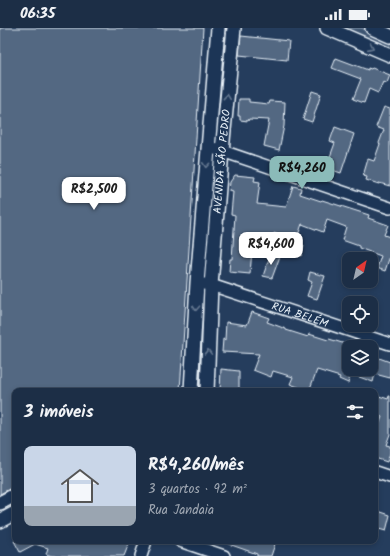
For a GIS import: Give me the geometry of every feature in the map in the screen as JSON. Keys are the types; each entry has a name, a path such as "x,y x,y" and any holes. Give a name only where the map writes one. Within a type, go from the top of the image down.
{"street":[{"name":"AVENIDA SÃO PEDRO","path":"191,388 197,283 218,28"},
{"name":"AVENIDA SÃO PEDRO","path":"207,388 211,285 234,28"},
{"path":"327,28 390,56"},
{"path":"372,28 390,36"},
{"path":"208,147 222,150 390,208"},
{"name":"RUA BELÉM","path":"197,283 211,285 390,344"},
{"path":"378,473 390,477"},
{"path":"0,503 12,497"},
{"path":"0,520 12,514"},
{"path":"141,556 145,544"},
{"path":"189,544 224,556"}],"shaded area":[{"path":"342,28 361,28 390,40 390,48"},
{"path":"208,162 214,163 206,269 201,268"},
{"path":"199,300 205,300 199,388 193,388"}],"building":[{"path":"0,28 203,28 180,388 12,388 12,488 0,494"},
{"path":"241,36 289,41 287,60 239,55"},
{"path":"336,58 368,70 368,68 372,68 390,75 387,83 383,82 378,93 369,89 364,103 353,99 361,79 332,68"},
{"path":"312,91 321,94 312,122 303,119"},
{"path":"239,99 249,99 249,102 269,104 270,101 285,102 284,126 279,150 264,146 269,120 240,120 240,116 238,116"},
{"path":"384,107 390,109 390,186 366,180 367,177 363,176 368,159 374,161 380,144 379,143 384,130 376,127"},
{"path":"335,127 354,134 341,173 326,168 335,143 330,141"},
{"path":"235,175 255,177 254,181 260,182 257,204 286,207 293,186 301,188 300,194 369,215 368,218 388,225 384,235 390,237 390,256 385,271 378,268 381,256 378,255 378,252 370,252 342,240 346,227 327,220 323,232 302,224 296,241 274,233 273,237 272,236 271,251 252,250 250,274 229,272 230,259 232,259 235,215 231,214 233,192 229,191 230,182"},
{"path":"295,243 304,246 301,256 291,253"},
{"path":"271,253 280,256 272,278 263,276"},
{"path":"310,272 325,276 317,299 307,296 312,282 308,280"},
{"path":"252,312 269,318 267,322 286,330 308,337 309,334 342,343 342,376 350,376 348,383 339,379 340,377 317,370 310,388 301,388 290,384 293,377 273,371 271,377 253,370 259,354 222,352 223,339 225,340 226,322 247,325"},
{"path":"378,358 390,362 390,378 378,375"},
{"path":"221,369 239,371 239,388 220,388"},
{"path":"356,376 374,376 373,382"},
{"path":"379,396 388,399 390,396 390,434 386,445 390,446 390,453 387,462 378,459 378,427 382,417 378,415"},
{"path":"378,511 390,515 386,531 378,529"},
{"path":"16,544 35,544 20,552"},
{"path":"35,544 129,544 124,556 52,556 46,554 48,548"},
{"path":"229,544 275,544 271,556 257,556 257,554"}]}
